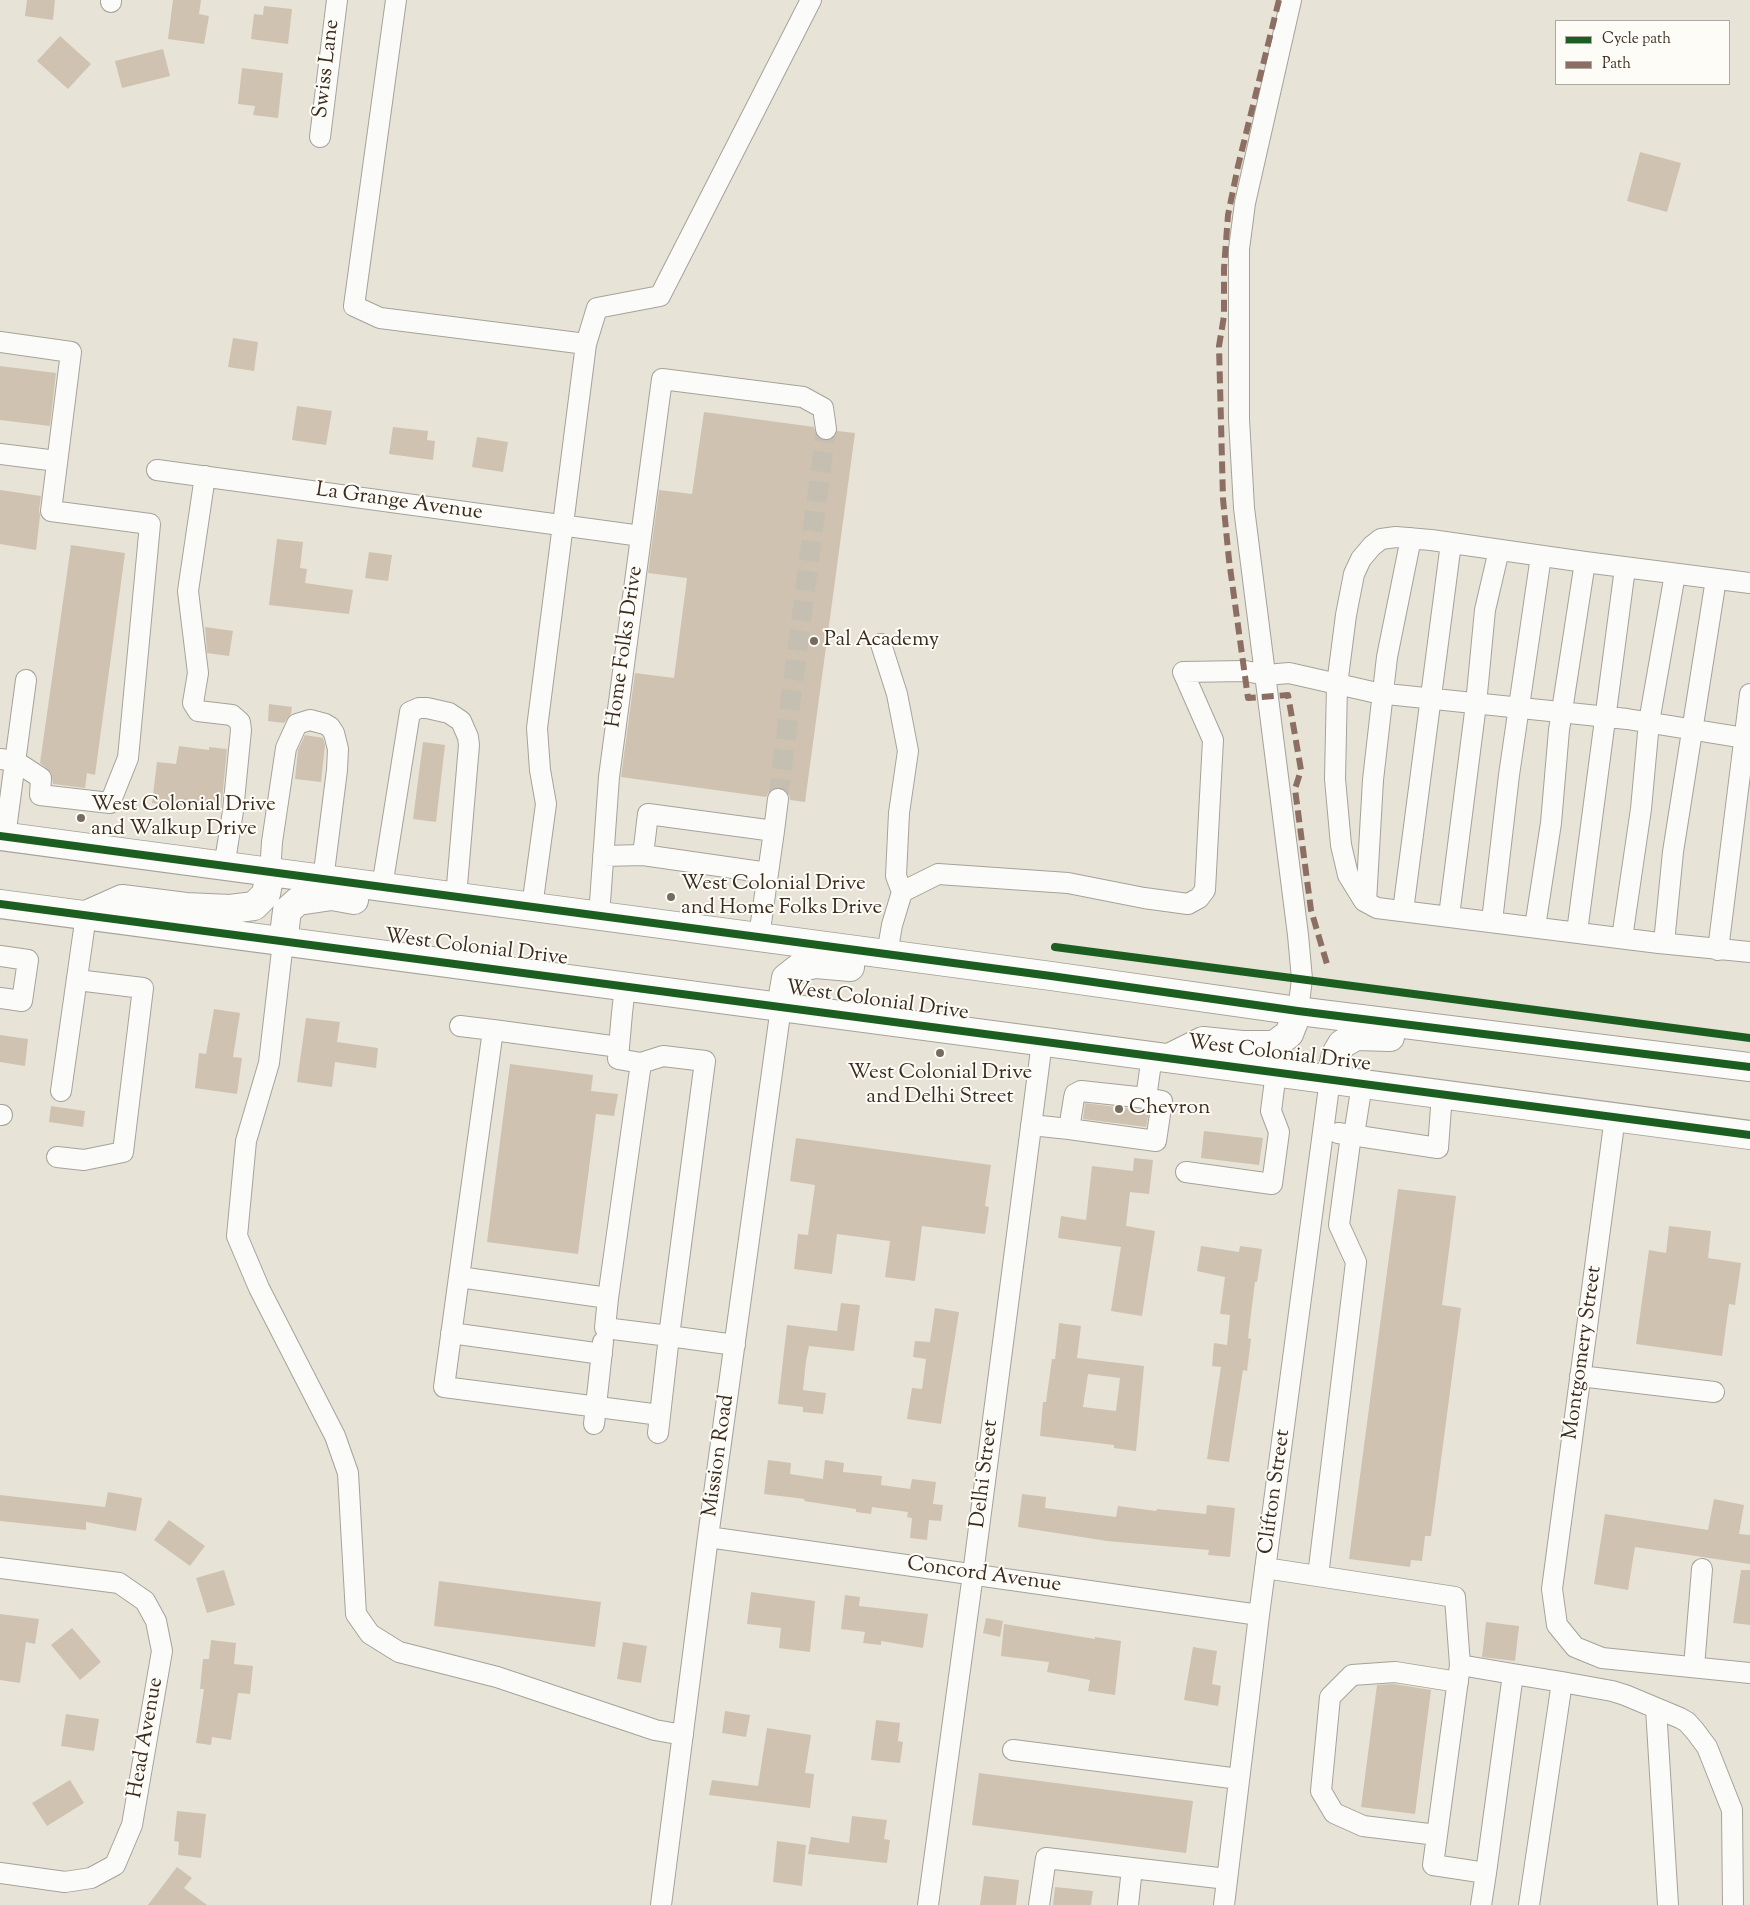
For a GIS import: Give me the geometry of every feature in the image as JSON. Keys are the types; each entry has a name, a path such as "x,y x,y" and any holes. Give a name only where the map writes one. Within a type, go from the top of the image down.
{"highway":[{"path":"3,837 887,954 1298,1011 1750,1067"},
{"path":"86,915 122,899 230,909 254,906 266,894 270,873"},
{"path":"283,942 287,911 298,902 332,896 405,908 449,896"},
{"name":"West Colonial Drive","path":"0,904 1750,1135"},
{"path":"781,1007 786,978 800,967 816,964 838,965 928,978 951,963"},
{"path":"1161,1057 1203,1041 1242,1045 1274,1045 1289,1034 1298,1011"},
{"path":"1330,1079 1336,1054 1342,1044 1356,1036 1382,1035 1467,1048 1491,1034"}],"street":[{"name":"Swiss Lane","path":"320,137 337,0"},
{"path":"396,0 354,306 380,318 586,344"},
{"path":"532,907 546,804 540,770 537,728 586,344 597,308 660,296 812,0"},
{"path":"1291,0 1244,203 1239,249 1239,419 1244,508 1299,944 1302,979 1298,1011"},
{"path":"0,342 71,352 51,511 150,524 128,758 110,804 40,795 41,778 8,760"},
{"name":"Home Folks Drive","path":"599,916 609,777 662,378 803,397 823,408 826,429"},
{"path":"0,454 57,461"},
{"name":"La Grange Avenue","path":"157,470 641,536"},
{"path":"205,476 188,591 198,673 193,703 198,710 232,715 240,722 241,730 233,811 224,866"},
{"path":"1750,583 1625,568 1411,538 1396,537 1382,539 1372,546 1361,560 1354,574 1346,615 1337,685 1335,778 1341,845 1348,875 1356,890 1366,902 1378,908 1718,950 1750,952"},
{"path":"1366,902 1373,780 1387,657 1411,538"},
{"path":"1403,911 1451,543"},
{"path":"1448,916 1476,704 1485,610 1498,550"},
{"path":"1492,921 1519,708 1541,556"},
{"path":"1535,927 1551,823 1562,713 1585,562"},
{"path":"1577,932 1625,568"},
{"path":"1622,938 1641,809 1650,722 1675,574"},
{"path":"1664,943 1673,852 1716,579"},
{"path":"881,644 897,694 908,751 899,813 896,876 902,892 892,925 887,954"},
{"path":"902,892 938,874 1068,883 1144,898 1188,904 1199,898 1205,890 1213,740 1183,672 1245,671 1266,675 1289,673 1337,685 1383,693 1650,722 1747,738"},
{"path":"3,837 8,760 26,680"},
{"path":"1718,950 1747,738 1750,694"},
{"path":"382,887 410,712 419,708 427,708 449,713 461,721 468,736 469,745 460,851 449,896"},
{"path":"270,873 272,842 286,748 297,724 310,720 330,727 334,733 338,749 323,880"},
{"path":"759,937 778,799"},
{"path":"643,855 648,814 774,831"},
{"path":"603,856 643,855 768,873"},
{"path":"61,1091 86,915"},
{"path":"283,942 269,1063 246,1141 237,1236 259,1288 335,1436 348,1473 356,1614 370,1634 399,1652 497,1678 655,1730 683,1735"},
{"path":"0,956 28,960 22,1001 0,998"},
{"path":"57,1157 84,1160 123,1152 143,988 76,980"},
{"path":"493,1030 444,1387 595,1415 659,1424 705,1061 663,1056 641,1063 618,1060 626,987"},
{"name":"Mission Road","path":"661,1905 708,1537 781,1007"},
{"path":"460,1026 620,1047"},
{"name":"Delhi Street","path":"928,1905 1042,1042"},
{"path":"1146,1098 1161,1057"},
{"path":"595,1415 608,1298 641,1063"},
{"path":"1186,1172 1272,1184 1279,1132 1271,1111 1276,1072"},
{"name":"Clifton Street","path":"1224,1905 1259,1614 1330,1079"},
{"path":"1318,1576 1356,1262 1339,1224 1362,1084"},
{"path":"1031,1125 1156,1141 1162,1101 1086,1091 1078,1092 1074,1098 1070,1129"},
{"path":"1324,1132 1438,1148 1442,1094"},
{"name":"Montgomery Street","path":"1615,1117 1552,1589 1556,1625 1575,1647 1602,1658 1694,1667"},
{"path":"1310,1228 1342,1233"},
{"path":"459,1276 608,1298"},
{"path":"605,1328 735,1345"},
{"path":"452,1333 602,1354"},
{"path":"1580,1376 1714,1392"},
{"name":"Concord Avenue","path":"708,1537 1259,1614"},
{"name":"Head Avenue","path":"0,1568 119,1583 145,1600 156,1621 162,1650 132,1825 115,1865 91,1878 65,1882 0,1873"},
{"path":"1266,1568 1455,1597 1459,1673 1433,1865 1486,1873"},
{"path":"1702,1569 1694,1667 1750,1673"},
{"path":"1437,1835 1363,1826 1334,1813 1321,1791 1330,1697 1352,1675 1395,1672 1513,1674 1612,1691 1687,1722 1707,1746 1732,1810 1733,1905"},
{"path":"1481,1905 1513,1674"},
{"path":"1529,1905 1562,1682"},
{"path":"1656,1708 1668,1905"},
{"path":"1013,1750 1239,1779"},
{"path":"1039,1905 1046,1858 1227,1878"},
{"path":"1128,1905 1132,1868"}],"building":[{"path":"27,0 55,0 53,20 25,16"},
{"path":"173,0 201,0 199,14 209,16 204,44 168,39"},
{"path":"264,6 292,9 288,44 251,39 254,14 263,15"},
{"path":"60,36 91,64 68,89 37,61"},
{"path":"163,49 170,76 122,88 115,61"},
{"path":"242,68 283,73 278,118 253,115 255,106 238,104"},
{"path":"1640,152 1681,163 1667,212 1627,201"},
{"path":"233,338 258,342 254,371 228,367"},
{"path":"0,366 56,373 50,426 0,420"},
{"path":"297,406 332,411 326,445 292,440"},
{"path":"704,412 814,427 816,436 827,441 833,439 837,431 855,433 805,802 790,800 786,790 780,787 773,788 766,797 621,777 635,673 674,678 687,578 648,573 659,490 692,494"},
{"path":"393,427 428,431 427,440 435,441 433,460 389,454"},
{"path":"477,437 508,442 503,472 472,467"},
{"path":"0,490 41,496 36,550 0,544"},
{"path":"277,539 303,542 300,568 307,569 305,583 353,590 349,614 269,605"},
{"path":"71,545 125,553 95,775 87,773 85,788 53,784 51,772 40,763"},
{"path":"369,552 392,555 388,581 365,578"},
{"path":"205,627 233,631 229,656 207,653"},
{"path":"269,704 292,707 291,714 284,723 268,721"},
{"path":"305,735 323,738 325,745 321,782 295,779 298,750"},
{"path":"423,742 445,745 436,822 413,819"},
{"path":"179,746 209,750 209,747 227,749 221,811 152,803 157,762 176,764"},
{"path":"214,1009 240,1013 233,1057 242,1058 237,1094 195,1088 199,1053 206,1054"},
{"path":"306,1018 340,1022 337,1042 378,1048 376,1068 335,1062 332,1087 297,1082"},
{"path":"0,1035 28,1039 25,1066 0,1062"},
{"path":"510,1064 593,1075 591,1091 618,1094 614,1116 596,1114 578,1254 487,1242"},
{"path":"1085,1103 1149,1111 1146,1127 1083,1119"},
{"path":"51,1106 85,1111 83,1127 49,1122"},
{"path":"1204,1131 1263,1138 1259,1165 1201,1158"},
{"path":"796,1138 991,1165 985,1206 989,1207 985,1234 922,1226 915,1281 885,1277 890,1241 837,1234 832,1274 794,1269 798,1234 808,1235 815,1185 790,1181"},
{"path":"1134,1158 1153,1160 1149,1194 1130,1192 1126,1226 1155,1231 1142,1316 1111,1311 1121,1247 1058,1238 1061,1216 1086,1220 1092,1166 1133,1171"},
{"path":"1398,1189 1456,1196 1442,1305 1461,1308 1431,1536 1425,1536 1422,1561 1411,1560 1410,1567 1349,1559"},
{"path":"1669,1226 1711,1231 1708,1258 1741,1263 1735,1305 1729,1304 1722,1356 1636,1344 1649,1250 1666,1253"},
{"path":"1201,1246 1239,1252 1240,1246 1262,1249 1257,1282 1255,1282 1248,1338 1251,1339 1247,1371 1243,1370 1229,1462 1207,1459 1221,1367 1212,1366 1214,1343 1227,1345 1230,1315 1220,1314 1225,1277 1197,1271"},
{"path":"841,1303 860,1305 854,1351 809,1346 806,1361 803,1390 826,1393 823,1414 803,1412 803,1407 778,1404 787,1325 837,1331"},
{"path":"935,1308 959,1312 941,1424 907,1419 912,1388 922,1389 926,1359 913,1357 915,1341 930,1342"},
{"path":"1059,1323 1081,1326 1077,1358 1144,1366 1136,1451 1114,1448 1114,1445 1040,1436 1043,1402 1046,1402 1052,1359 1055,1359","holes":["1088,1374 1120,1378 1116,1411 1083,1407"]},
{"path":"768,1460 791,1463 790,1474 823,1479 825,1460 844,1463 843,1472 882,1476 881,1485 910,1489 912,1479 936,1482 933,1504 943,1505 941,1521 929,1520 927,1540 910,1538 912,1518 907,1517 908,1512 872,1507 871,1514 856,1512 856,1509 804,1501 805,1499 764,1494"},
{"path":"108,1492 142,1498 136,1531 86,1522 86,1530 0,1521 0,1495 105,1507"},
{"path":"1022,1494 1046,1497 1045,1508 1116,1517 1118,1506 1156,1511 1157,1509 1206,1514 1207,1505 1235,1508 1230,1557 1208,1555 1209,1550 1107,1541 1018,1527"},
{"path":"1714,1499 1744,1505 1739,1534 1750,1535 1750,1564 1635,1547 1628,1590 1594,1584 1605,1514 1708,1530"},
{"path":"169,1520 205,1546 190,1566 154,1540"},
{"path":"224,1570 235,1605 207,1613 196,1578"},
{"path":"1741,1570 1750,1570 1750,1625 1733,1623"},
{"path":"439,1581 601,1602 595,1647 434,1626"},
{"path":"751,1592 815,1601 810,1652 779,1648 781,1628 747,1624"},
{"path":"845,1595 860,1597 859,1606 928,1614 923,1648 881,1641 881,1645 863,1643 865,1632 841,1629"},
{"path":"0,1614 39,1619 35,1644 26,1642 20,1683 0,1680"},
{"path":"986,1618 1003,1621 1000,1637 983,1633"},
{"path":"1486,1622 1519,1626 1515,1661 1482,1657"},
{"path":"1004,1624 1095,1639 1095,1637 1121,1641 1115,1695 1088,1691 1090,1680 1047,1672 1049,1662 1001,1656"},
{"path":"72,1628 101,1662 80,1680 51,1645"},
{"path":"211,1640 236,1643 234,1664 253,1666 250,1694 238,1693 231,1740 212,1737 211,1745 196,1743 204,1689 200,1689 203,1659 209,1659"},
{"path":"623,1642 647,1646 641,1683 617,1679"},
{"path":"1193,1647 1217,1651 1212,1684 1221,1686 1218,1706 1184,1700"},
{"path":"1394,1684 1431,1690 1415,1814 1361,1807 1377,1685"},
{"path":"725,1711 750,1715 746,1737 722,1733"},
{"path":"66,1714 99,1719 94,1751 61,1746"},
{"path":"876,1720 900,1723 898,1741 903,1742 900,1763 871,1760"},
{"path":"767,1728 811,1735 805,1773 814,1774 810,1808 709,1795 712,1780 758,1786"},
{"path":"979,1773 1193,1801 1186,1853 972,1825"},
{"path":"70,1780 84,1803 47,1826 32,1803"},
{"path":"177,1811 206,1814 201,1858 178,1855 179,1842 174,1841"},
{"path":"852,1816 887,1820 884,1839 890,1840 887,1863 808,1854 811,1837 849,1843"},
{"path":"777,1841 806,1845 802,1886 773,1882"},
{"path":"177,1867 192,1878 184,1888 207,1905 148,1905"},
{"path":"984,1876 1019,1880 1016,1905 980,1905"},
{"path":"1055,1887 1093,1891 1091,1905 1053,1905"}],"tunnel":[{"path":"778,799 826,429"}],"marked path":[{"path":"1279,0 1238,166 1228,215 1224,268 1224,316 1219,346 1223,499 1229,560 1248,698 1288,695 1301,770 1295,789 1311,910 1327,964"}],"cycle path":[{"path":"0,836 1051,976 1298,1011 1750,1067"},
{"path":"0,904 1750,1135"},
{"path":"1055,947 1750,1038"}],"place":[{"name":"Pal Academy","path":"814,641"},
{"name":"West Colonial Drive and Walkup Drive","path":"81,818"},
{"name":"West Colonial Drive and Home Folks Drive","path":"671,897"},
{"name":"West Colonial Drive and Delhi Street","path":"940,1053"},
{"name":"Chevron","path":"1119,1109"}]}
